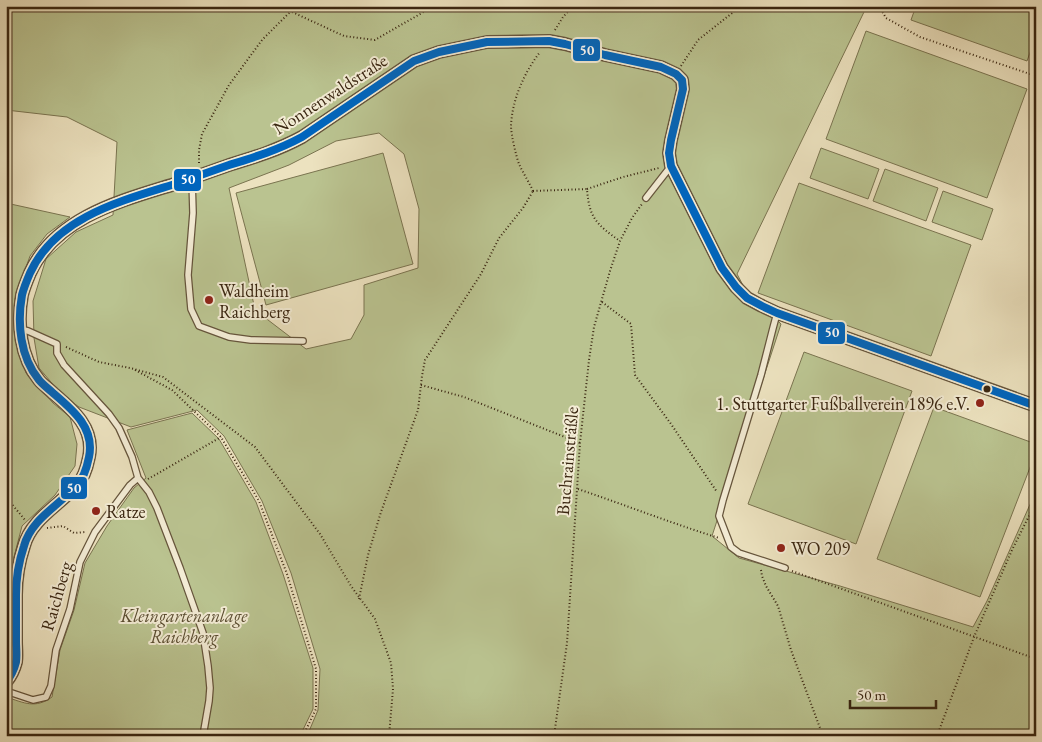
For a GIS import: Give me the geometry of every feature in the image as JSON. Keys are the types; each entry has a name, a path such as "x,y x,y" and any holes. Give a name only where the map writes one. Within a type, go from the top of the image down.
{"street":[{"name":"Nonnenwaldstraße","path":"6,682 12,674 16,660 16,593 24,543 31,529 78,484 86,471 90,455 90,442 81,420 74,411 39,381 32,370 26,357 20,329 20,308 24,288 33,268 50,242 86,217 108,206 285,146 302,137 414,61 439,52 487,42 549,41 661,67 676,74"},
{"path":"676,74 682,80 683,89 671,140 669,153 671,166 722,268 747,298 778,313 1036,406"}],"lane":[{"path":"646,198 671,166"},
{"path":"195,177 188,276 191,309 199,326 229,337 251,340 303,341"},
{"path":"778,313 762,375 722,500 719,516 731,547 739,553 785,568"},
{"path":"20,329 57,344 57,352 64,365 109,414 119,428 140,480 157,508 203,633 210,688 202,736"},
{"name":"Raichberg","path":"6,691 33,700 46,697 50,686 56,650 70,609 80,562 95,532 130,484 140,480"}],"path":[{"path":"244,6 249,10 290,11 344,36 375,40 434,6"},
{"path":"195,177 202,134 229,85 262,40 296,6"},
{"path":"533,191 519,163 511,128 513,110 531,63 549,41 563,17 573,6"},
{"path":"676,74 698,40 740,6"},
{"path":"880,6 886,18 920,37 1036,76"},
{"path":"533,191 587,189 654,169 671,166"},
{"path":"587,189 588,201 593,217 620,242"},
{"path":"360,599 368,555 389,487 418,410 425,360 481,274 499,238 523,208 533,191"},
{"name":"Buchrainsträßle","path":"554,736 567,643 580,443 588,360 601,301 620,242 632,218 646,198"},
{"path":"601,301 631,324 635,375 672,424 722,500"},
{"path":"57,344 99,362 163,377 255,448 320,534 360,599 375,619 391,663 393,689 389,736"},
{"path":"130,368 172,390 221,437 259,501 287,574 316,668 316,710 303,736"},
{"path":"422,385 464,397 580,443"},
{"path":"140,480 221,437"},
{"path":"578,489 651,514 685,528 728,540"},
{"path":"6,497 31,529 63,526 74,533 95,532"},
{"path":"937,736 974,637 1012,550 1036,502"},
{"path":"760,560 762,576 778,606 791,650 823,736"},
{"path":"785,568 816,581 1036,659"}],"green space":[{"path":"6,6 863,6 864,12 737,274 745,289 781,324 712,536 739,558 840,586 973,627 987,601 1036,491 1036,736 307,736 318,710 320,669 291,573 262,501 224,436 197,410 131,427 79,407 62,395 39,368 34,338 33,301 46,259 76,232 113,215 117,142 67,117 6,110","holes":["379,133 404,154 419,209 418,268 364,285 364,315 351,339 306,349 255,310 229,188 289,165 336,141"]},
{"path":"916,6 1036,6 1036,36 1027,61 911,20"},
{"path":"866,31 1027,89 987,198 826,139"},
{"path":"821,148 879,169 868,199 810,178"},
{"path":"383,153 413,264 266,305 236,193"},
{"path":"885,169 938,188 926,221 873,201"},
{"path":"799,183 971,245 931,356 758,293"},
{"path":"943,191 993,209 982,240 932,222"},
{"path":"6,203 70,217 47,234 30,256 15,299 16,337 26,373 53,403 70,417 77,444 75,466 55,495 22,526 14,557 10,592 10,657 6,667"},
{"path":"804,352 912,391 856,544 748,504"},
{"path":"934,407 1036,444 1036,452 980,597 877,559"},
{"name":"Kleingartenanlage Raichberg","path":"192,413 219,439 256,502 283,574 313,668 313,709 300,736 6,736 6,697 24,703 35,704 52,697 60,650 74,610 85,563 107,526 134,488 146,478 127,430"}],"transit line":[{"name":"50","path":"6,682 16,662 16,595 19,564 24,546 28,536 39,520 82,479 90,447 89,437 81,420 39,380 24,350 20,328 22,295 30,273 42,253 56,237 74,224 114,204 266,153 293,142 414,61 439,52 487,42 549,41 661,67 676,74 682,80 683,89 671,140 669,153 671,166 722,268 747,298 777,313 1036,406"}],"place":[{"name":"Waldheim Raichberg","path":"209,300"},
{"name":"1. Stuttgarter Fußballverein 1896 e.V.","path":"980,403"},
{"name":"Ratze","path":"96,511"},
{"name":"WO 209","path":"781,548"}]}
